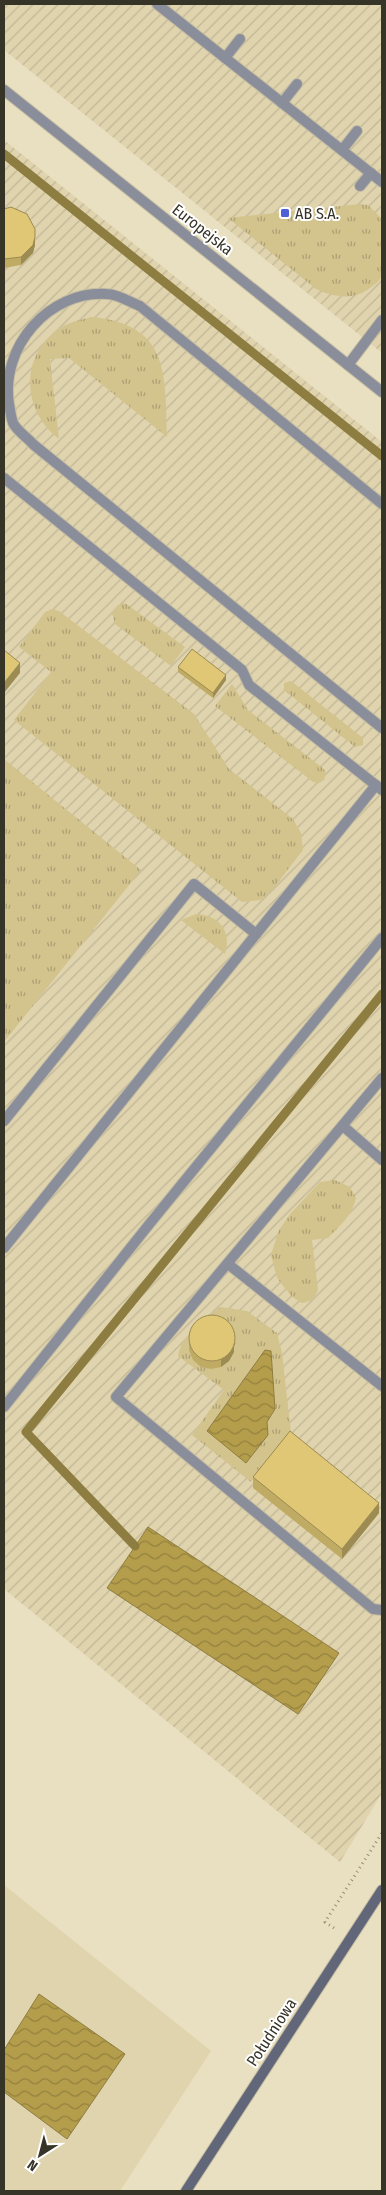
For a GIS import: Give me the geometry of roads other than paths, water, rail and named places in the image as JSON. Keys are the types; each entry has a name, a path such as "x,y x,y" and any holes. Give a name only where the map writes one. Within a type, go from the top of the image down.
{"main road":[{"name":"Południowa","path":"186,2191 382,1890"}],"street":[{"path":"156,4 382,182"},
{"path":"168,13 174,4"},
{"path":"225,58 240,39"},
{"path":"282,103 297,84"},
{"name":"Europejska","path":"4,90 382,392"},
{"path":"342,150 357,131"},
{"path":"360,186 371,173"},
{"path":"382,504 140,306 108,294 79,296 50,309 26,331 12,360 7,391 13,422 34,445 382,728"},
{"path":"348,365 382,320"},
{"path":"4,478 242,670 249,685 379,787 256,934 4,1248"},
{"path":"4,1121 194,884 256,934"},
{"path":"4,1407 382,938"},
{"path":"382,1078 116,1397 373,1609 382,1610"},
{"path":"343,1126 382,1160"},
{"path":"228,1264 382,1386"}],"water":[{"path":"265,1350 271,1351 275,1409 267,1422 268,1435 246,1463 207,1431"},
{"path":"148,1527 339,1653 298,1714 107,1588"},
{"path":"39,1994 125,2054 67,2139 4,2092 4,2050"}],"waterway":[{"path":"4,154 382,456"},
{"path":"135,1546 26,1432 382,994"}],"place":[{"name":"AB S.A.","path":"285,213"}]}
